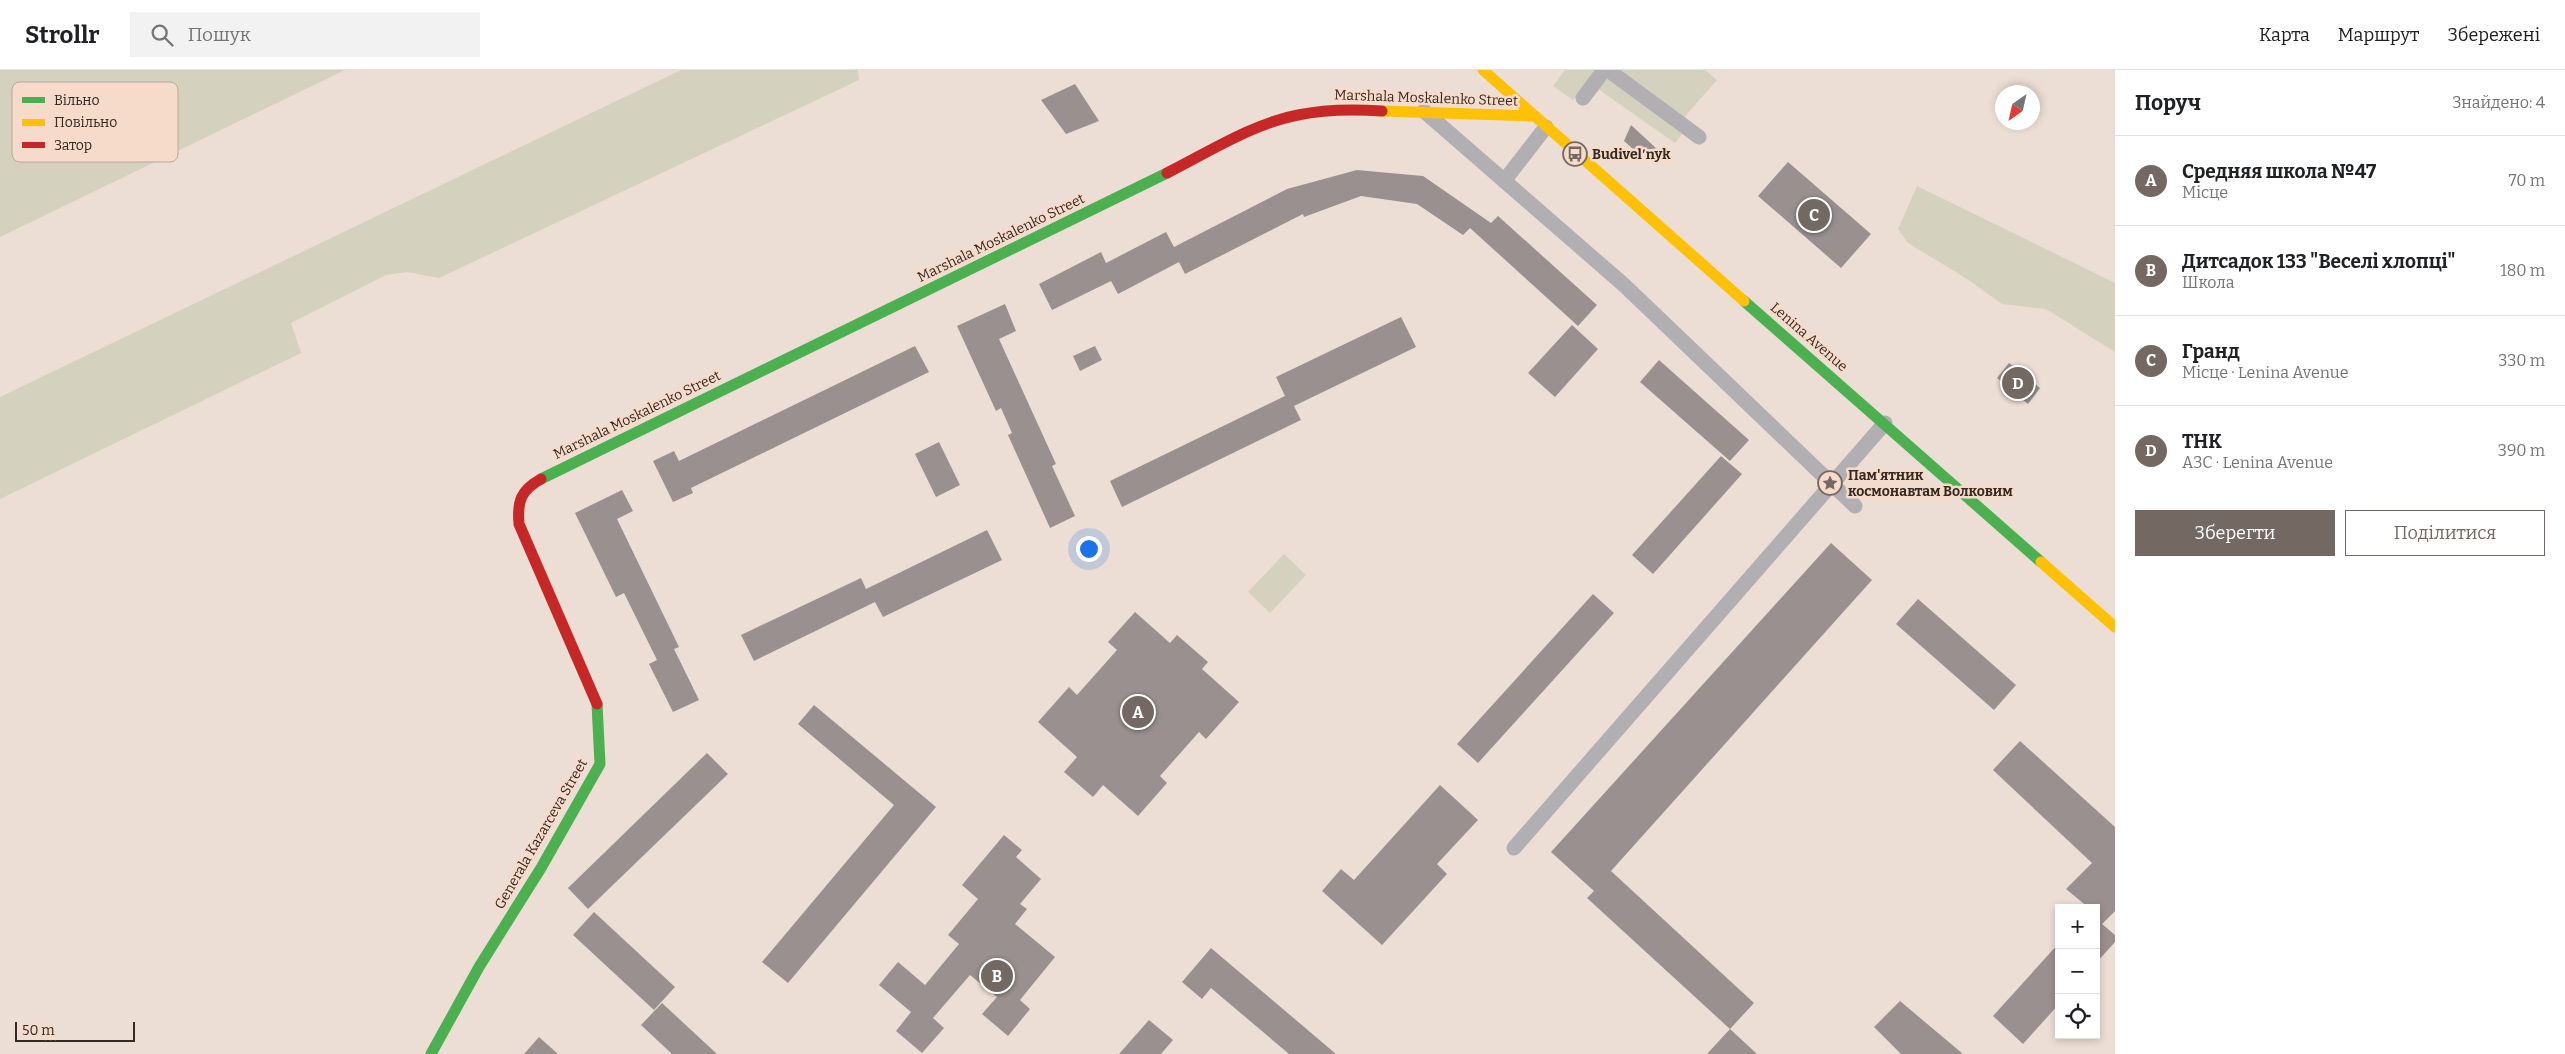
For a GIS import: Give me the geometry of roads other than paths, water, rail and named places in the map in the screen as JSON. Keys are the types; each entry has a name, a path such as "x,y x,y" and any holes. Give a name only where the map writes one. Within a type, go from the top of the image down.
{"street":[{"name":"Lenina Avenue","path":"1483,70 1676,243 1885,423 2115,627"},
{"path":"1583,98 1607,70 1698,137"},
{"name":"Marshala Moskalenko Street","path":"516,506 520,494 530,485 558,470 1259,128 1296,115 1340,109 1533,116"},
{"path":"1424,111 1624,285 1855,506"},
{"path":"1504,182 1546,127"},
{"path":"1514,848 1885,423"},
{"name":"Generala Kazarceva Street","path":"431,1054 479,967 541,868 600,764 600,733 596,699 519,524 516,506"}],"place":[{"name":"Budivelʹnyk","path":"1575,154"},
{"name":"Гранд","path":"1814,215"},
{"name":"ТНК","path":"2018,383"},
{"name":"Пам'ятник космонавтам Волковим","path":"1830,483"},
{"name":"Средняя школа №47","path":"1138,712"},
{"name":"Дитсадок 133 \"Веселі хлопці\"","path":"997,976"}]}
